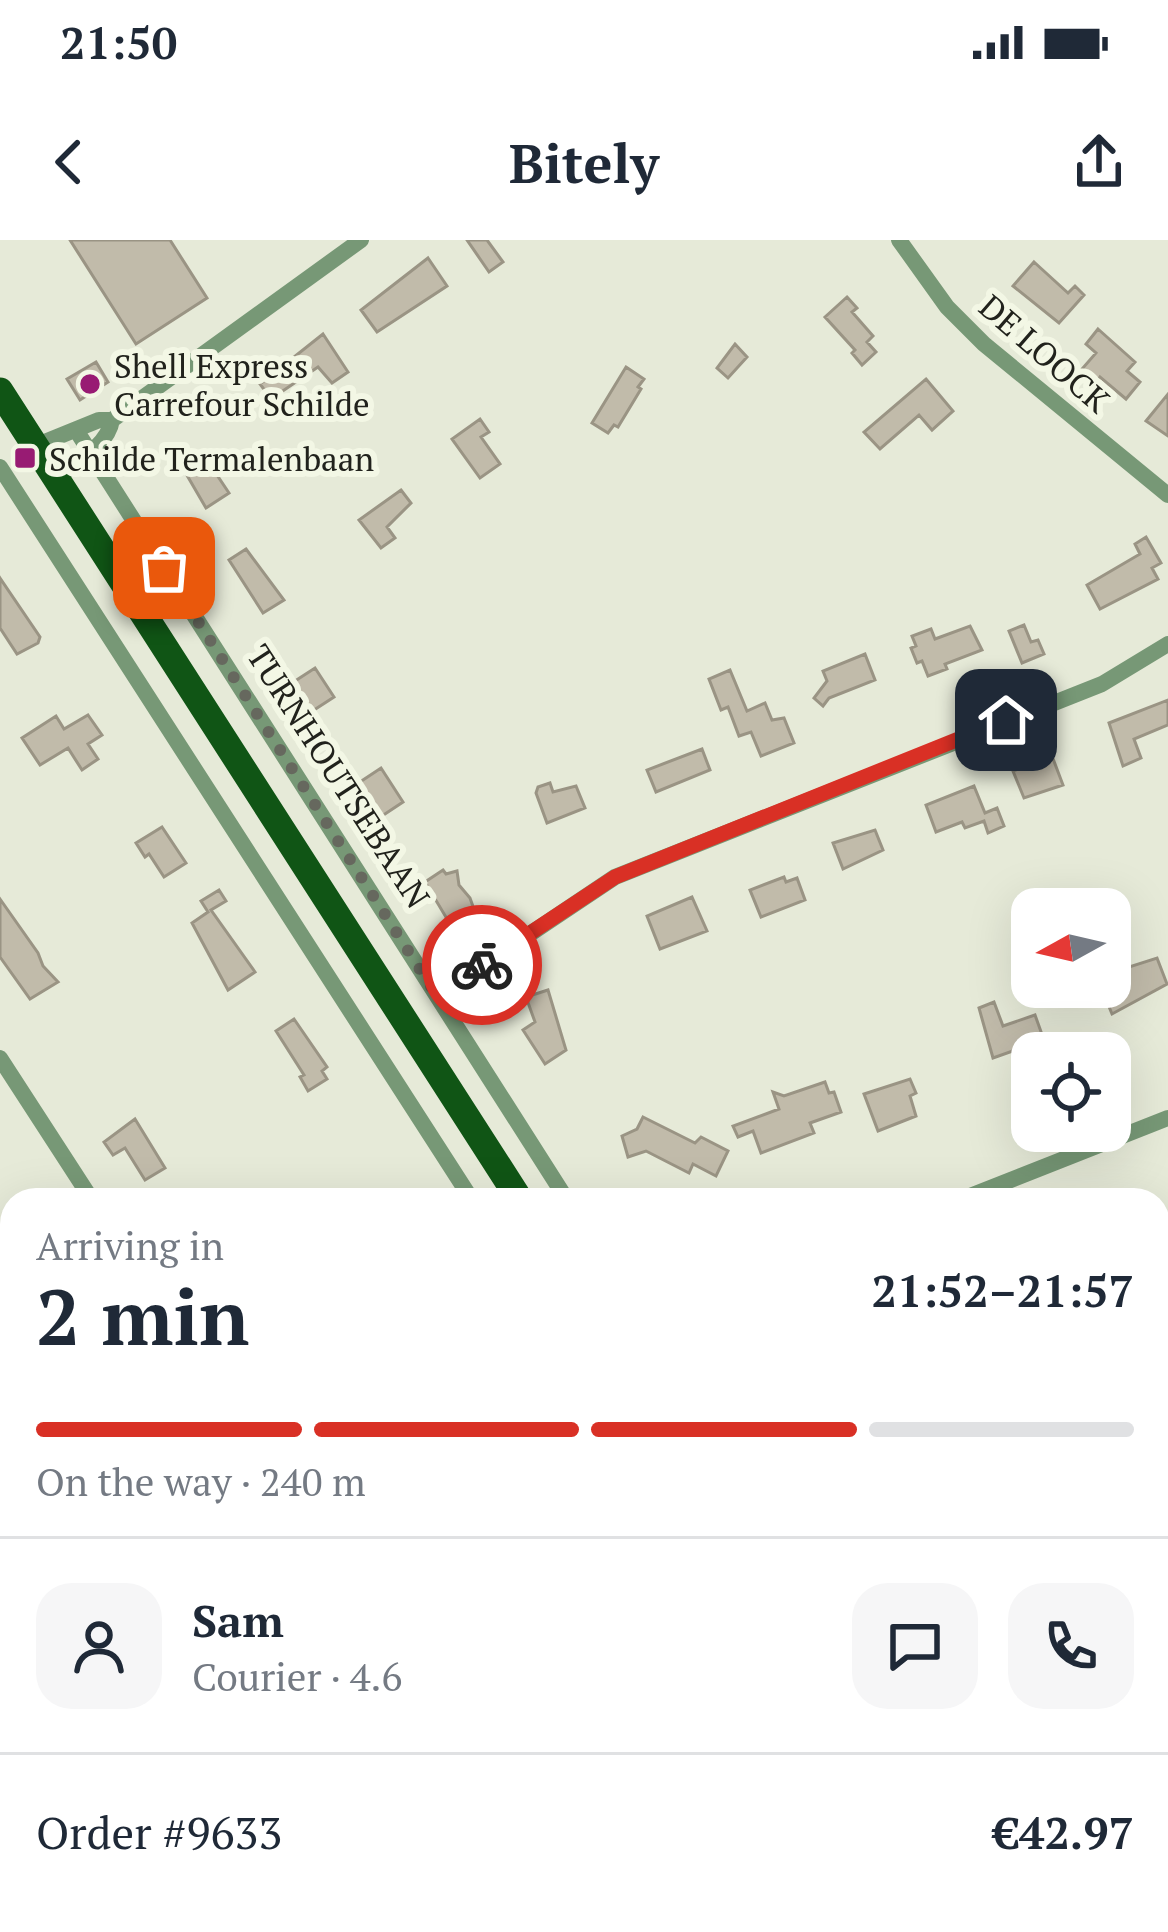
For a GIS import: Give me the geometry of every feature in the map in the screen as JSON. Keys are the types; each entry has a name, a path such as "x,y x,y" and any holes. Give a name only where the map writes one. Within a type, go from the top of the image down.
{"main road":[{"path":"0,391 512,1188"}],"street":[{"path":"35,446 99,420 112,420 361,240"},
{"name":"DE LOOCK","path":"899,240 947,307 984,344 1168,495"},
{"path":"56,478 90,452 110,431 112,420"},
{"name":"TURNHOUTSEBAAN","path":"76,430 559,1188"},
{"path":"1,470 464,1188"},
{"path":"437,996 615,877 1102,684 1168,644"},
{"path":"0,1058 84,1188"},
{"path":"990,1188 1168,1118"}],"building":[{"path":"70,240 170,240 207,298 136,344"},
{"path":"467,240 487,240 503,262 489,272"},
{"path":"428,258 447,286 377,332 361,310"},
{"path":"1034,262 1068,293 1075,286 1084,295 1059,323 1013,286"},
{"path":"847,297 857,308 852,312 873,336 867,342 876,352 862,365 852,353 855,350 825,317"},
{"path":"1098,329 1135,362 1127,371 1140,382 1126,399 1082,369 1096,353 1086,344"},
{"path":"323,334 348,372 332,383 318,367 271,399 260,384"},
{"path":"735,344 747,357 728,378 717,368"},
{"path":"96,362 108,382 80,400 67,379"},
{"path":"626,367 644,379 618,427 614,425 608,433 592,423"},
{"path":"926,379 953,411 932,430 919,415 880,449 864,432"},
{"path":"1168,394 1168,436 1146,421"},
{"path":"480,419 489,432 481,437 500,464 480,478 452,439"},
{"path":"214,455 224,471 217,475 229,493 206,508 181,465"},
{"path":"401,490 411,503 387,527 395,538 381,548 359,520"},
{"path":"1146,537 1161,563 1152,568 1158,579 1100,609 1087,585 1140,554 1135,544"},
{"path":"246,549 284,600 263,613 229,560"},
{"path":"0,578 40,637 38,643 17,654 0,628"},
{"path":"1024,625 1031,642 1038,640 1044,654 1022,663 1009,631"},
{"path":"970,626 982,650 928,676 911,648 916,646 912,636 931,629 935,639"},
{"path":"865,654 875,680 829,698 823,706 814,698 827,681 823,671"},
{"path":"315,668 334,697 311,712 292,683"},
{"path":"730,670 747,711 765,703 772,720 784,718 794,743 761,756 751,732 739,736 728,707 721,710 709,679"},
{"path":"1168,700 1168,725 1134,739 1141,758 1123,766 1109,723"},
{"path":"88,715 102,735 88,744 98,759 82,770 68,748 40,765 22,738 56,716 64,729"},
{"path":"702,749 710,770 656,792 647,770"},
{"path":"1052,756 1063,785 1024,798 1013,771"},
{"path":"381,768 403,802 379,818 357,784"},
{"path":"550,783 553,792 576,786 585,808 547,823 536,793 538,787"},
{"path":"974,786 985,813 997,808 1004,826 988,833 984,821 965,828 962,822 936,832 926,805"},
{"path":"162,827 186,863 164,877 136,843"},
{"path":"875,830 883,850 843,869 833,843"},
{"path":"443,870 446,874 457,871 459,885 476,915 475,922 456,934 425,882"},
{"path":"784,877 786,882 797,878 805,900 761,917 750,890"},
{"path":"219,890 226,901 211,910 255,972 228,990 192,923 208,912 201,901"},
{"path":"692,897 707,931 660,949 647,916"},
{"path":"0,899 58,982 30,999 0,957"},
{"path":"1157,958 1167,984 1131,1004 1131,966"},
{"path":"548,990 566,1050 545,1064 523,1030 535,1022 526,997"},
{"path":"994,1002 1003,1026 1035,1015 1041,1032 1011,1032 1011,1052 993,1058 979,1008"},
{"path":"294,1019 327,1067 322,1071 327,1079 308,1091 300,1077 304,1075 276,1031"},
{"path":"910,1079 916,1093 910,1096 916,1116 878,1131 864,1094"},
{"path":"825,1082 841,1112 810,1123 814,1133 761,1153 753,1131 738,1137 733,1126 779,1109 773,1092 784,1096"},
{"path":"643,1117 695,1143 701,1137 728,1151 716,1176 693,1164 689,1173 646,1151 628,1157 622,1136 637,1129"},
{"path":"135,1119 165,1168 145,1180 125,1148 113,1155 104,1142"}],"way so far":[{"path":"164,568 437,996 482,965"}],"place":[{"name":"Shell Express Carrefour Schilde","path":"90,384"},
{"name":"Schilde Termalenbaan","path":"25,458"}],"route":[{"path":"482,965 615,877 1006,720"}]}
